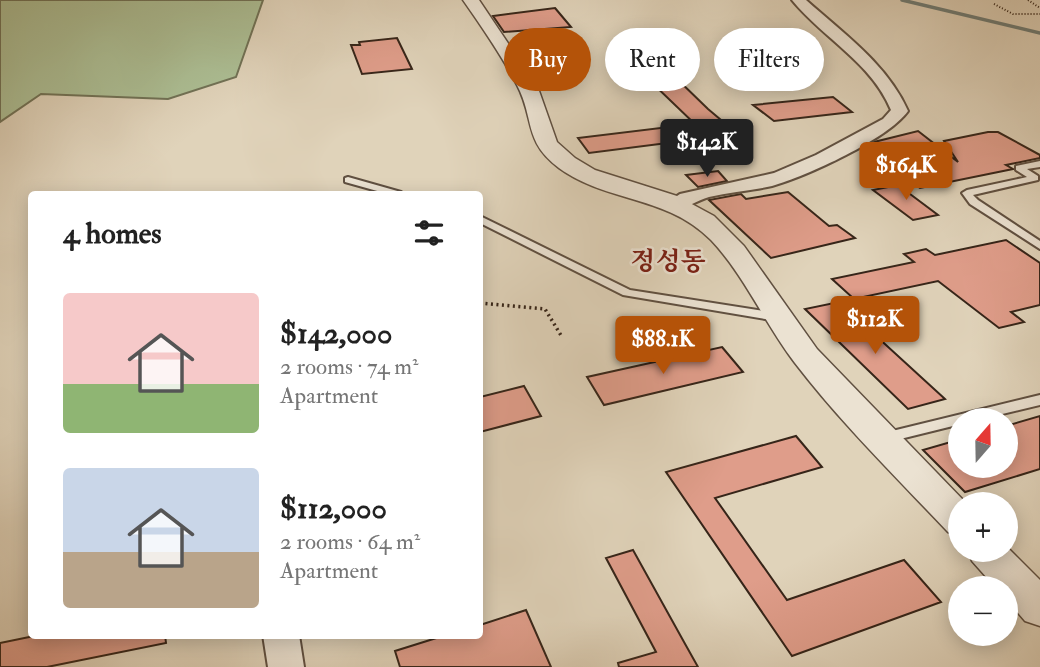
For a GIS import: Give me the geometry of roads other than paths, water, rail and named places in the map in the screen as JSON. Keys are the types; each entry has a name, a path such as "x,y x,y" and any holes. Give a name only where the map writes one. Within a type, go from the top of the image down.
{"street":[{"path":"471,0 529,88 541,125 542,138 549,148 564,162 591,178 675,204 702,219 732,248 807,357 948,508"},
{"path":"675,204 693,195 761,183 790,174 889,123 900,111 896,97 876,73 798,0"},
{"path":"997,562 1040,608"},
{"path":"282,639 286,667"}],"lane":[{"path":"1040,164 1019,168 1035,178 967,193 974,202 1040,246"},
{"path":"348,180 387,191"},
{"path":"483,221 627,293 777,317"},
{"path":"882,438 1040,400"}],"waterway":[{"path":"902,0 1040,33"}],"district":[{"name":"정성동","path":"668,262"}]}
